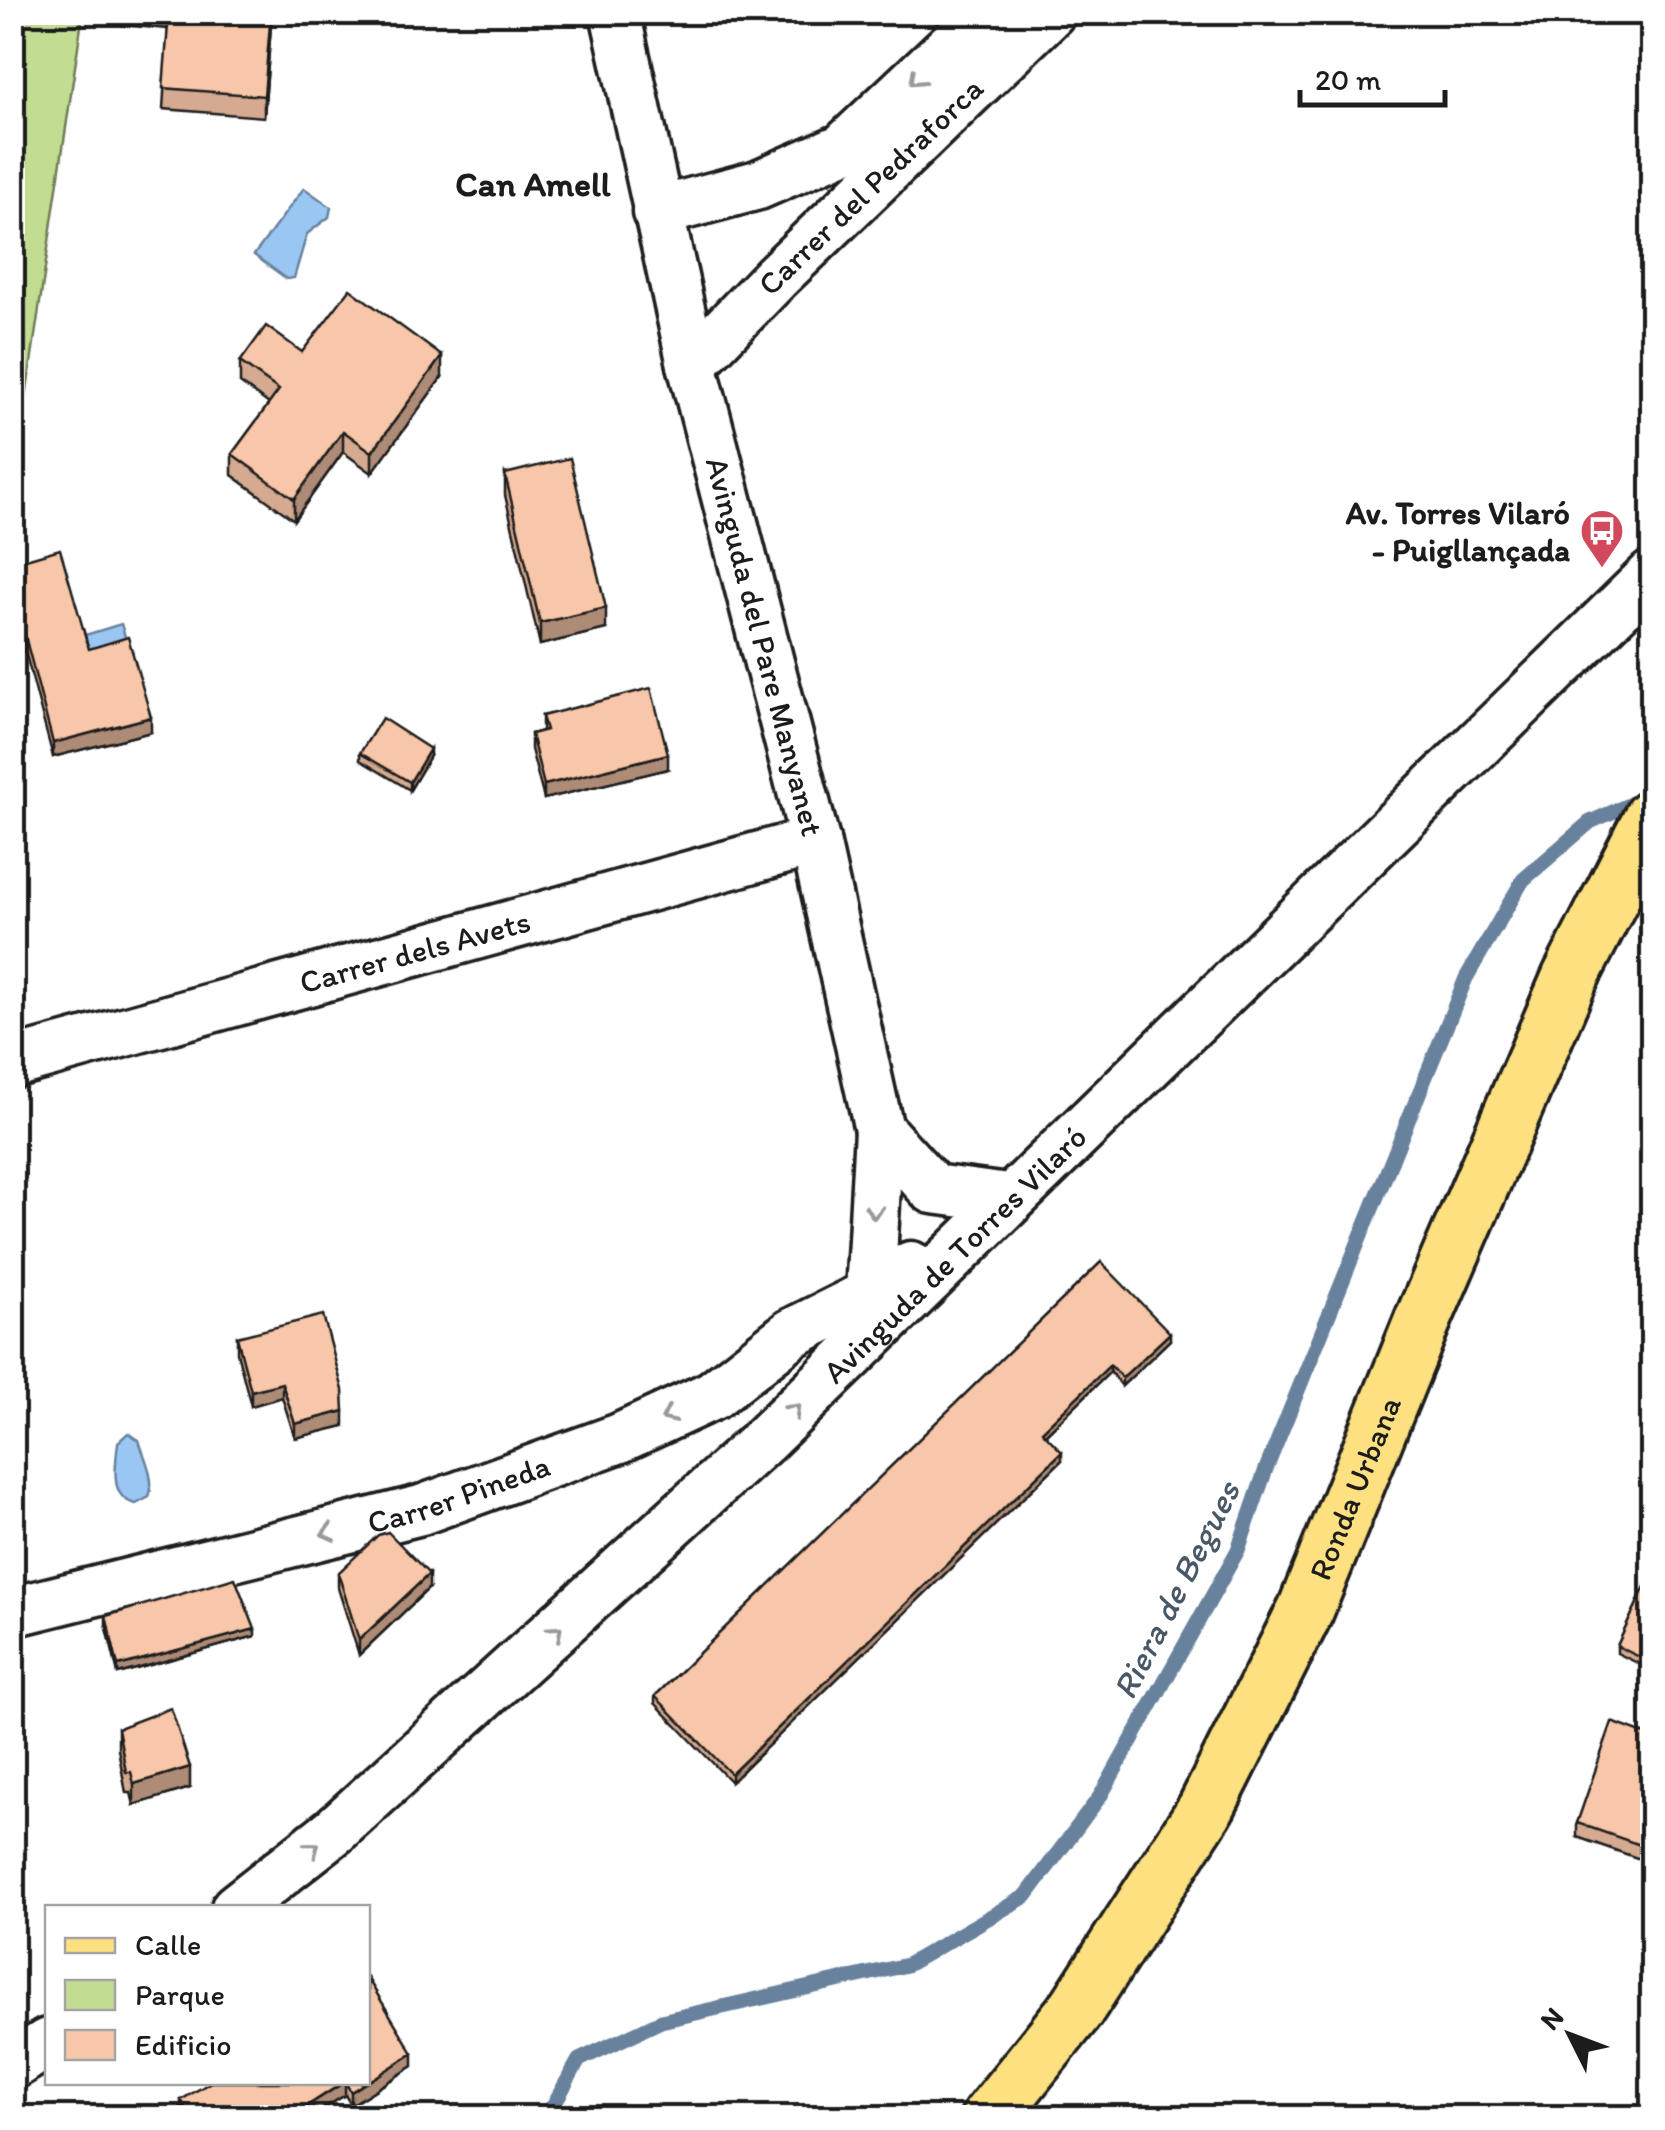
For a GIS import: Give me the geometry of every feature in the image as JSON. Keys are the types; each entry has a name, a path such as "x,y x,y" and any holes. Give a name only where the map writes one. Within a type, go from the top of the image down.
{"main road":[{"name":"Ronda Urbana","path":"989,2118 1077,2008 1206,1810 1306,1608 1422,1322 1570,978 1646,828"}],"street":[{"name":"Avinguda del Pare Manyanet","path":"615,12 692,364 815,841 879,1130 933,1189 1008,1199"},
{"name":"Carrer del Pedraforca","path":"657,212 758,184 843,148 987,12"},
{"name":"Carrer del Pedraforca","path":"692,364 776,277 1050,12"},
{"name":"Avinguda de Torres Vilaró","path":"240,1905 334,1832 659,1538 1652,575"},
{"name":"Carrer dels Avets","path":"12,1063 815,841"},
{"path":"870,1294 879,1130"},
{"name":"Carrer Pineda","path":"12,1612 422,1510 602,1444 713,1395 792,1333 870,1294 1008,1199"},
{"path":"12,2065 45,2045"}],"green space":[{"path":"12,13 83,13 13,484 12,484"}],"water":[{"path":"304,188 331,207 329,217 307,234 294,278 287,279 254,255"},
{"path":"121,624 129,649 67,668 59,643"},
{"path":"128,1433 139,1440 151,1483 149,1497 136,1504 127,1501 117,1488 118,1442"}],"building":[{"path":"169,12 271,12 264,96 163,88"},
{"path":"350,289 442,356 372,452 343,431 294,499 232,454 279,390 240,362 266,326 302,352"},
{"path":"570,458 606,608 540,623 505,474"},
{"path":"60,549 89,649 128,637 151,717 53,743 25,636 12,640 12,563"},
{"path":"651,688 668,754 544,785 531,734 546,730 542,716"},
{"path":"382,718 430,749 410,782 360,753"},
{"path":"1101,1262 1170,1333 1122,1378 1110,1365 1042,1431 1062,1452 731,1774 655,1696"},
{"path":"323,1315 343,1390 344,1411 295,1424 282,1383 251,1391 237,1337"},
{"path":"388,1532 429,1574 359,1640 338,1573 378,1535"},
{"path":"1652,1572 1652,1663 1617,1646"},
{"path":"235,1578 255,1629 118,1666 106,1616"},
{"path":"171,1708 190,1767 134,1784 131,1772 126,1772 118,1728"},
{"path":"1612,1722 1652,1737 1652,1810 1640,1845 1577,1823"},
{"path":"370,1982 413,2053 370,2081"},
{"path":"206,2085 339,2085 288,2118 164,2118 185,2106 181,2100"}],"waterway":[{"name":"Riera de Begues","path":"546,2118 579,2060 661,2021 907,1965 1026,1896 1101,1795 1238,1550 1266,1469 1466,978 1523,880 1590,822 1644,798"}],"place":[{"name":"Av. Torres Vilaró - Puigllançada","path":"1602,569"}],"district":[{"name":"Can Amell","path":"533,184"}]}
